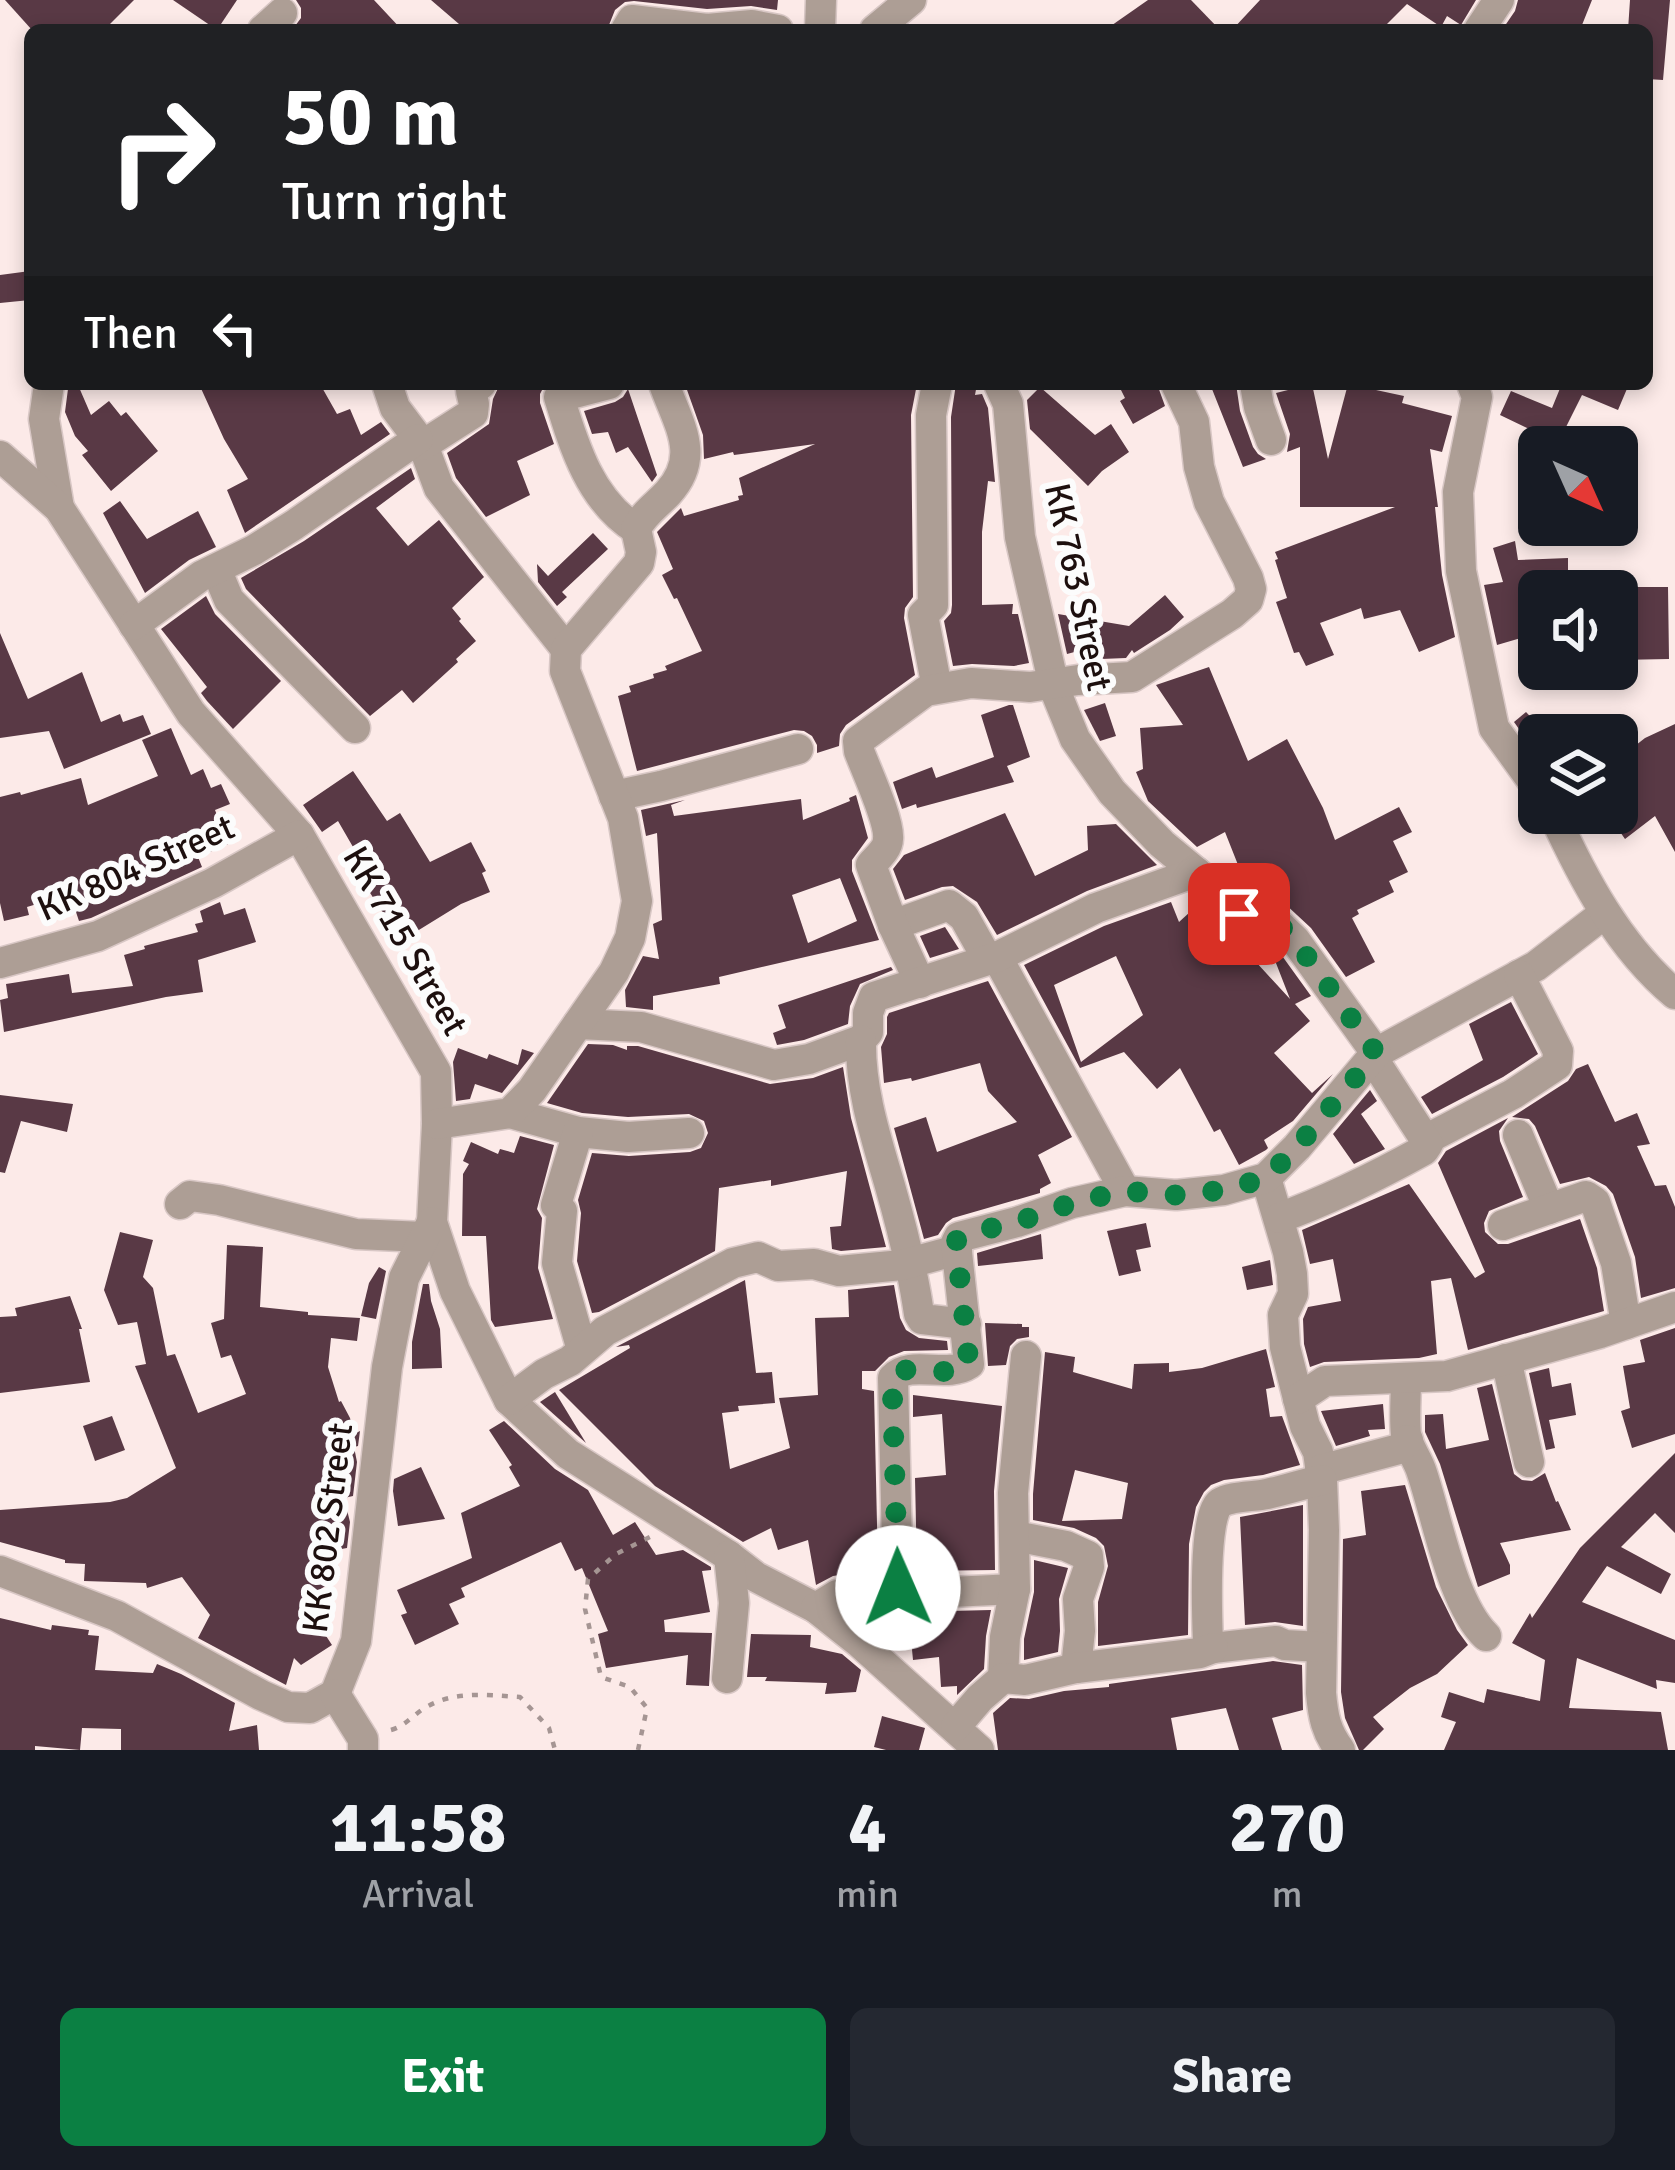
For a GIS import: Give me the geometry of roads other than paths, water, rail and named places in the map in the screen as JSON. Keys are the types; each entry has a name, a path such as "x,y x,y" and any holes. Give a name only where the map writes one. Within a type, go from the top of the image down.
{"street":[{"path":"882,24 911,0"},
{"path":"630,24 632,20 665,24"},
{"path":"48,390 44,419 59,508"},
{"path":"389,390 395,408 420,442 439,488 566,649"},
{"path":"134,625 202,576 294,525 473,413 474,390"},
{"path":"586,390 559,397 576,451 594,486 636,529"},
{"path":"510,1113 532,1090 614,972 630,938 637,901 622,818 565,671 566,649 639,563 636,529 686,466 688,452 666,390"},
{"path":"936,390 931,415 933,605 923,615 938,688"},
{"name":"KK 763 Street","path":"1002,390 1008,404 1020,537 1054,683 1075,739 1112,793 1162,844 1239,914 1270,916 1295,940 1425,1140"},
{"path":"920,983 871,865 889,839 858,741 926,691 938,688 970,683 1030,687 1132,677 1248,600 1248,578 1209,502 1194,422 1179,390"},
{"path":"1256,390 1271,440"},
{"path":"1474,390 1477,397 1458,492 1461,571 1495,728 1518,760"},
{"name":"KK 715 Street","path":"0,456 59,508 190,713 298,836 436,1072 428,1229 508,1400 568,1454 756,1577 816,1608 980,1750"},
{"path":"216,569 230,600 355,728"},
{"path":"614,796 798,749"},
{"path":"1564,834 1605,913 1650,974 1675,994"},
{"name":"KK 804 Street","path":"0,963 98,936 213,883 298,836"},
{"path":"578,1024 641,1028 774,1065 809,1059 861,1040 868,1031 874,997 992,958 1096,908 1196,872"},
{"path":"893,926 949,905 964,917 1125,1191"},
{"path":"898,1588 892,1378 902,1370 945,1372 969,1364 956,1241 965,1234 1125,1191 1176,1195 1224,1190 1266,1178 1374,1055 1536,966 1605,913"},
{"path":"1279,1218 1424,1150 1425,1140 1558,1065 1558,1051 1519,975"},
{"path":"861,1040 860,1066 871,1120 922,1319 966,1324"},
{"path":"436,1124 510,1113 578,1132 628,1137 689,1133"},
{"path":"578,1132 556,1205 562,1210 557,1264 582,1350"},
{"path":"1518,1135 1549,1209"},
{"path":"1266,1178 1288,1252 1293,1294 1283,1315 1285,1347 1321,1475 1324,1719 1340,1750"},
{"path":"179,1204 190,1196 219,1200 356,1234 428,1229"},
{"path":"1504,1225 1586,1196 1595,1202 1616,1263 1626,1324"},
{"name":"KK 802 Street","path":"335,1694 356,1641 387,1367 404,1278 428,1229"},
{"path":"508,1400 620,1322 733,1263 758,1257 778,1266 814,1264 839,1271 909,1264 957,1250"},
{"path":"1298,1399 1325,1381 1447,1376 1675,1307"},
{"path":"1003,1678 1015,1588 1013,1493 1026,1356"},
{"path":"1506,1359 1528,1462"},
{"path":"1406,1378 1408,1440 1451,1570 1486,1636"},
{"path":"1213,1648 1208,1642 1208,1590 1210,1530 1216,1507 1222,1501 1264,1495 1399,1449 1408,1440"},
{"path":"1015,1536 1066,1546 1088,1556 1089,1568 1078,1599 1076,1668"},
{"path":"727,1678 734,1603 729,1556"},
{"path":"0,1571 117,1616 288,1707 310,1708 335,1694 366,1746"},
{"path":"816,1608 836,1594 898,1588 951,1592 1015,1588"},
{"path":"956,1726 1003,1678 1038,1678 1076,1668 1276,1641 1321,1647"}]}
